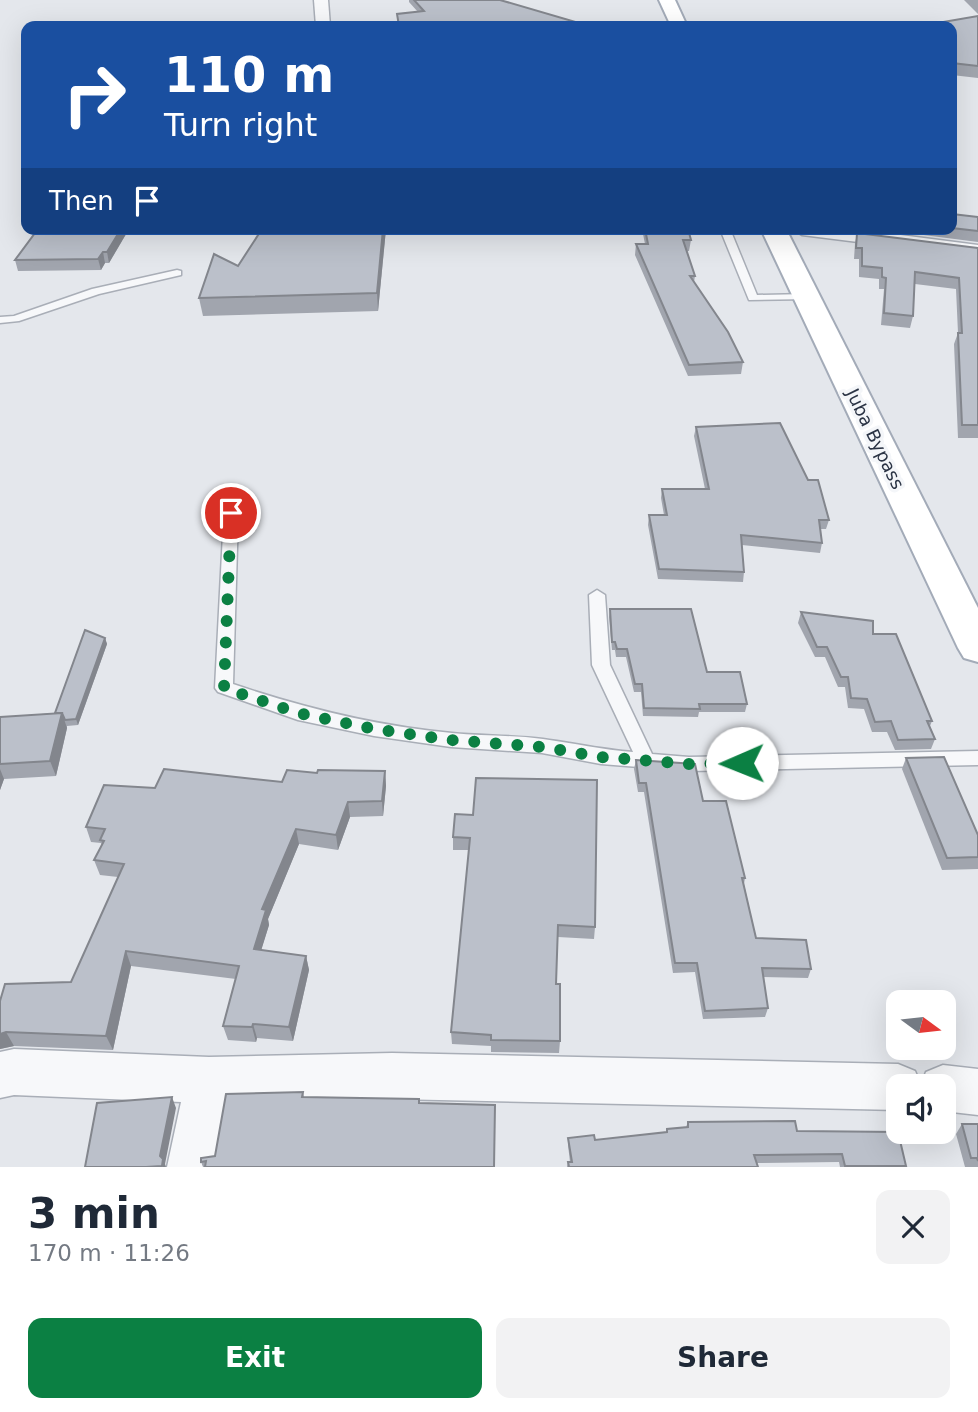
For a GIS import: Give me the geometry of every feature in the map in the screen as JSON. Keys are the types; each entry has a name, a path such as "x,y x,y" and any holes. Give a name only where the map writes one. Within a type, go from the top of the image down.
{"main road":[{"path":"667,0 677,21"},
{"name":"Juba Bypass","path":"776,235 978,648"}],"street":[{"path":"321,0 323,21"},
{"path":"850,235 978,251"},
{"path":"0,1075 14,1072 209,1080 392,1076 886,1087"},
{"path":"192,1167 209,1080"},
{"path":"956,1089 978,1092"}],"lane":[{"path":"728,235 753,298 807,297"},
{"path":"0,320 15,319 96,291 177,273"},
{"path":"231,513 224,688 298,713 374,729 451,740 542,747 601,757 689,764 978,758"},
{"path":"597,595 601,665 646,760"}],"building":[{"path":"414,0 500,0 572,21 398,21 397,14 424,11"},
{"path":"978,16 978,66 957,64 957,21 949,21"},
{"path":"957,215 978,217 978,231 957,229"},
{"path":"34,235 117,235 107,252 103,252 98,259 15,260"},
{"path":"258,235 382,235 377,293 199,298 214,254 238,266"},
{"path":"646,235 690,235 691,240 683,240 695,276 690,276 728,332 743,362 689,365 636,244 648,244"},
{"path":"857,235 873,235 978,248 978,425 962,425 958,333 962,333 959,278 915,272 913,316 884,313 886,278 882,277 882,268 862,266 862,248 856,248"},
{"path":"780,423 808,480 818,480 829,520 819,520 822,543 741,535 744,572 659,569 649,515 667,515 662,489 709,489 696,427"},
{"path":"610,609 691,609 707,672 740,672 747,704 699,704 700,709 644,708 642,684 635,684 627,649 617,649 615,642 612,642"},
{"path":"801,612 873,621 873,634 896,634 932,721 927,721 935,739 898,740 891,721 875,722 867,699 851,698 848,677 841,677 827,647 817,647"},
{"path":"85,630 105,638 76,719 65,720 62,713 55,713"},
{"path":"62,713 50,761 0,764 0,717"},
{"path":"944,757 978,835 978,857 947,858 906,758"},
{"path":"636,760 695,764 703,801 726,801 756,938 806,940 811,969 762,968 768,1008 705,1011 697,963 675,963 646,783 639,783"},
{"path":"164,769 282,782 287,770 317,773 318,770 385,771 382,801 348,802 336,835 296,829 262,909 266,910 254,949 306,956 289,1027 253,1024 252,1027 223,1026 239,966 126,951 106,1036 6,1032 0,1034 0,1001 5,984 71,982 124,864 94,860 104,841 100,840 105,829 86,827 104,785 155,788"},
{"path":"476,778 597,780 595,927 558,925 556,984 560,984 560,1041 491,1040 491,1035 451,1032 470,838 453,837 455,814 473,815"},
{"path":"303,1092 302,1097 419,1099 419,1103 495,1105 494,1167 205,1167 206,1161 201,1162 201,1158 215,1156 226,1094"},
{"path":"172,1097 160,1156 163,1159 162,1166 85,1167 97,1103"},
{"path":"795,1121 797,1131 886,1132 886,1144 901,1144 906,1166 845,1166 842,1154 754,1155 758,1167 569,1167 568,1162 572,1162 568,1138 594,1135 595,1140 667,1132 667,1129 688,1127 688,1122"},
{"path":"962,1124 978,1124 978,1161 977,1158 971,1158"}],"route":[{"path":"231,513 224,688 298,713 374,729 451,740 542,747 601,757 689,764 742,763"}]}
